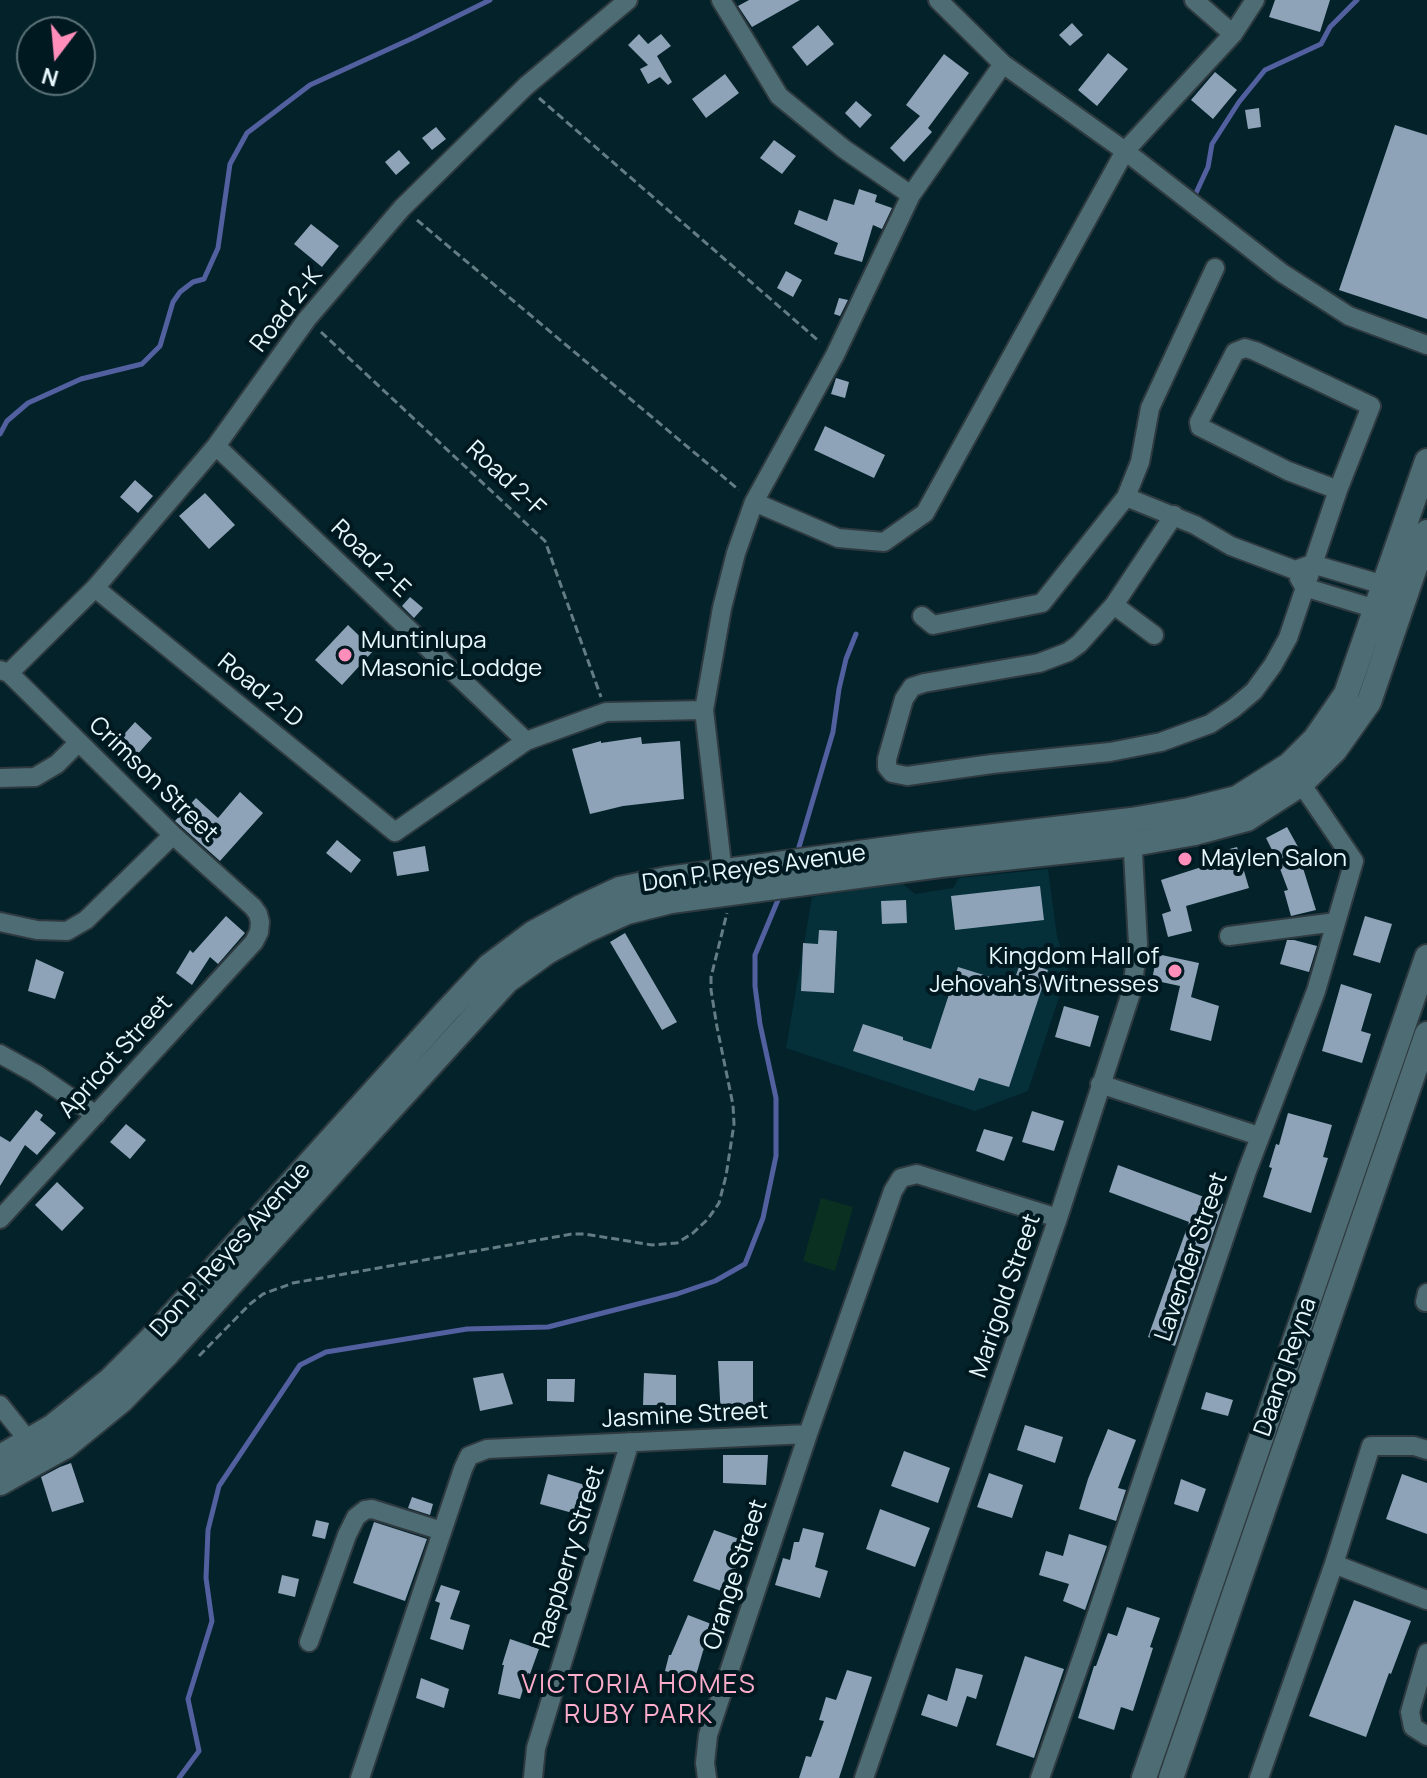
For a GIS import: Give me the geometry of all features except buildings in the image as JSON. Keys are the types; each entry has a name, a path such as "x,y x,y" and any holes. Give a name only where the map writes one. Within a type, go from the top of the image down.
{"street":[{"name":"Road 2-K","path":"4,672 95,588 216,446 307,319 402,208 526,86 628,0"},
{"path":"721,0 779,96 844,149 911,195"},
{"path":"938,0 1003,64 1125,151 1282,273 1349,316 1427,345"},
{"path":"1194,0 1233,34"},
{"path":"754,502 838,538 884,542 925,513 1125,151 1233,34 1255,0"},
{"path":"724,883 704,710 722,608 754,502 835,355 911,195 1003,64"},
{"path":"922,616 933,625 1042,603 1126,497 1140,462 1150,408 1215,268"},
{"path":"1174,515 1114,605 1068,652 1039,663 912,687 904,699 887,759 887,767 892,773 907,776 1110,752 1161,742 1210,724 1254,691 1288,638 1304,574 1338,490 1371,406 1255,351 1245,348 1235,352 1199,422 1200,427 1288,471 1338,490"},
{"name":"Road 2-E","path":"216,446 526,741"},
{"name":"Don P. Reyes Avenue","path":"0,1483 36,1450 52,1427 110,1380 151,1339 489,966 533,933 620,889 667,879 724,883 918,845 1132,832 1189,810 1237,798 1295,774 1335,750 1369,702 1415,544 1427,461"},
{"path":"1126,497 1174,515 1231,546 1304,574 1380,597"},
{"name":"Don P. Reyes Avenue","path":"1295,774 1346,694 1380,597 1415,544"},
{"name":"Road 2-D","path":"95,588 395,832 526,741"},
{"path":"1114,605 1154,635"},
{"name":"Crimson Street","path":"4,672 173,835 253,907 260,922"},
{"path":"526,741 606,712 704,710"},
{"path":"0,778 35,777 57,764 79,742"},
{"name":"Lavender Street","path":"1040,1778 1259,1136 1316,991 1354,861 1295,774"},
{"name":"Marigold Street","path":"864,1778 1058,1218 1132,990 1138,944 1132,832"},
{"path":"0,922 37,930 67,931 86,920 173,835"},
{"name":"Apricot Street","path":"2,1214 254,942 260,922"},
{"path":"1229,936 1336,922"},
{"name":"Daang Reyna","path":"1144,1778 1427,957"},
{"name":"Daang Reyna","path":"1171,1778 1427,1034"},
{"path":"0,1054 36,1074 96,1115"},
{"path":"1100,1084 1259,1136"},
{"path":"808,1434 893,1191 901,1178 917,1174 1058,1218"},
{"path":"1427,1293 1427,1302"},
{"path":"0,1405 36,1450"},
{"name":"Jasmine Street","path":"360,1778 469,1456 487,1449 808,1434"},
{"name":"Orange Street","path":"707,1778 708,1735 808,1434"},
{"name":"Raspberry Street","path":"533,1778 536,1748 630,1442"},
{"path":"1259,1778 1334,1564 1371,1446 1414,1446 1427,1450"},
{"name":"Don P. Reyes Avenue","path":"0,1457 36,1450"},
{"path":"309,1642 356,1517 372,1509 442,1531"},
{"path":"1334,1564 1427,1600"},
{"path":"1427,1653 1410,1712 1413,1727 1427,1736"}],"path":[{"path":"526,86 835,355"},
{"path":"402,208 754,502"},
{"name":"Road 2-F","path":"307,319 545,541 606,712"},
{"path":"199,1356 250,1304 263,1294 293,1283 572,1234 652,1245 677,1243 693,1233 719,1203 734,1124 711,990 711,977 727,914 724,883"}],"shaded area":[{"path":"1048,869 1057,936 1068,970 1028,1091 975,1111 786,1048 812,897 902,883 915,894 953,888 959,878"}],"green space":[{"path":"821,1198 853,1207 835,1271 803,1261"}],"waterway":[{"path":"0,434 7,421 28,403 81,379 142,364 160,346 173,302 193,282 204,279 218,248 230,164 247,133 310,85 490,0"},
{"path":"1196,193 1208,167 1212,144 1239,102 1265,70 1321,44 1330,27 1357,0"},
{"path":"799,847 833,732 846,659 856,634"},
{"path":"179,1778 199,1751 188,1699 212,1621 206,1578 208,1530 219,1486 300,1365 326,1352 467,1329 548,1327 677,1294 715,1281 745,1264 763,1218 776,1156 776,1098 760,1024 755,955 780,895"}],"place":[{"name":"Muntinlupa Masonic Loddge","path":"345,655"},
{"name":"Maylen Salon","path":"1185,859"},
{"name":"Kingdom Hall of Jehovah's Witnesses","path":"1175,971"}],"district":[{"name":"VICTORIA HOMES RUBY PARK","path":"639,1701"}]}
